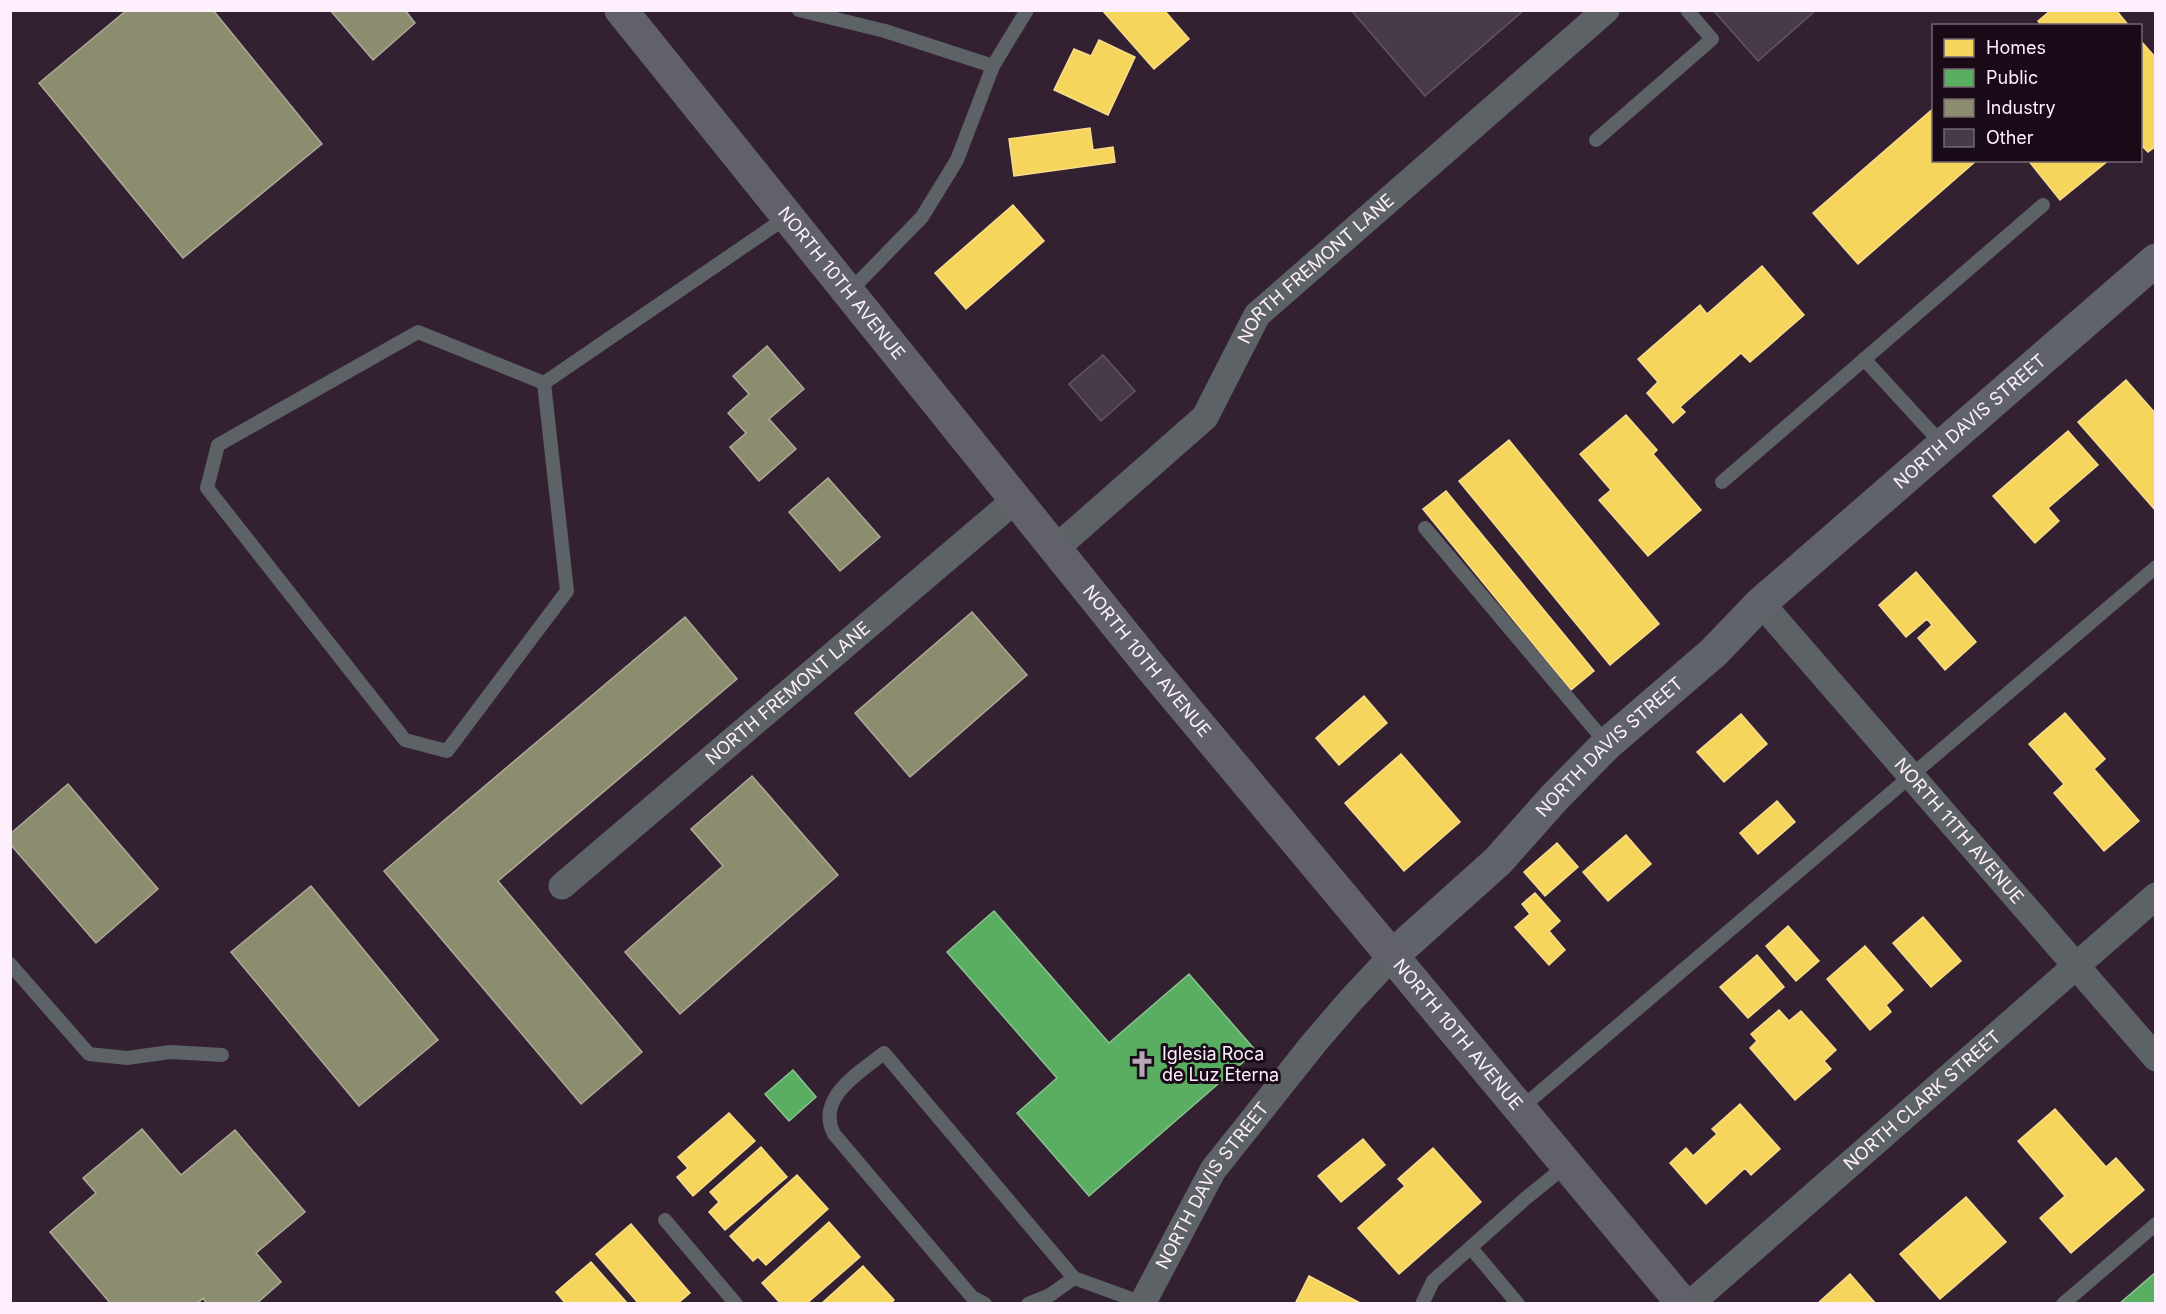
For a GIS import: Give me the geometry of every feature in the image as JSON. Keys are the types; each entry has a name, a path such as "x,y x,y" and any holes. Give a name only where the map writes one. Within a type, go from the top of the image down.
{"main road":[{"name":"NORTH 10TH AVENUE","path":"621,10 1213,742 1683,1304"}],"street":[{"name":"NORTH FREMONT LANE","path":"1055,549 1205,417 1257,315 1606,10"},
{"name":"NORTH DAVIS STREET","path":"1143,1303 1214,1170 1321,1035 1392,956 1498,861 1554,798 1607,744 1714,652 1761,603 1943,445 2153,268"},
{"name":"NORTH FREMONT LANE","path":"562,886 1016,500"},
{"name":"NORTH 11TH AVENUE","path":"1761,603 2156,1058"},
{"name":"NORTH CLARK STREET","path":"1690,1304 2156,896"}],"lane":[{"path":"799,10 885,31 993,66"},
{"path":"848,293 922,218 957,160 993,66 1027,10"},
{"path":"1596,140 1712,39 1687,10"},
{"path":"1722,482 2043,205"},
{"path":"544,383 787,217"},
{"path":"418,332 544,383 567,591 447,751 405,740 207,488 218,445 418,332"},
{"path":"1864,359 1943,445"},
{"path":"1425,528 1607,744"},
{"path":"1520,1109 2156,567"},
{"path":"10,964 89,1054 128,1058 170,1052 222,1054"},
{"path":"985,1304 972,1297 834,1134 829,1125 830,1108 839,1090 884,1053 1074,1278 1143,1303"},
{"path":"1422,1304 1433,1281 1526,1198 1567,1165"},
{"path":"665,1220 736,1304"},
{"path":"2063,1304 2156,1224"},
{"path":"1471,1248 1518,1304"},
{"path":"1028,1304 1050,1295 1074,1278"}],"building: Homes":[{"path":"1102,10 1164,10 1189,39 1154,69"},
{"path":"2051,10 2116,10 2127,24 2040,24 2038,21"},
{"path":"1099,40 1135,57 1108,115 1054,90 1074,49 1091,56"},
{"path":"2142,42 2156,58 2156,146 2148,152 2142,146"},
{"path":"1932,110 1932,162 1975,162 1858,264 1813,213"},
{"path":"1090,128 1093,150 1113,147 1115,162 1014,176 1009,139"},
{"path":"2030,162 2107,162 2060,200"},
{"path":"1013,205 1044,241 966,309 935,273"},
{"path":"1762,266 1804,315 1750,362 1741,353 1680,407 1685,412 1673,423 1647,393 1658,382 1638,359 1700,305 1707,314"},
{"path":"2126,380 2156,414 2156,511 2078,422"},
{"path":"1626,415 1657,450 1653,454 1701,510 1648,556 1599,500 1611,490 1580,454"},
{"path":"2068,431 2098,465 2048,508 2059,521 2035,543 1993,496"},
{"path":"1509,440 1659,624 1610,665 1459,481"},
{"path":"1446,491 1594,671 1571,690 1423,509"},
{"path":"1916,572 1976,642 1945,670 1918,638 1932,625 1927,619 1906,637 1879,605"},
{"path":"1364,696 1387,723 1339,765 1316,738"},
{"path":"2065,713 2105,759 2094,769 2139,821 2104,851 2054,793 2064,784 2029,744"},
{"path":"1741,714 1767,744 1724,782 1697,752"},
{"path":"1401,754 1460,822 1404,871 1345,803"},
{"path":"1777,801 1795,822 1758,854 1740,833"},
{"path":"1626,835 1651,864 1608,901 1583,872"},
{"path":"1557,843 1578,867 1545,896 1524,872"},
{"path":"1535,893 1560,921 1549,931 1565,950 1549,965 1515,927 1530,914 1522,904"},
{"path":"1923,917 1961,961 1931,987 1893,943"},
{"path":"1788,926 1819,961 1796,981 1766,946"},
{"path":"1865,946 1903,990 1886,1005 1891,1012 1870,1030 1827,979"},
{"path":"1757,955 1784,987 1748,1018 1720,987"},
{"path":"1779,1010 1789,1021 1801,1011 1836,1050 1824,1061 1831,1069 1795,1100 1750,1048 1757,1041 1751,1034"},
{"path":"1740,1104 1780,1149 1751,1175 1745,1168 1706,1204 1670,1163 1686,1148 1693,1156 1717,1134 1712,1129"},
{"path":"2055,1109 2106,1167 2116,1158 2144,1190 2071,1253 2040,1218 2065,1196 2018,1141"},
{"path":"729,1113 755,1141 693,1196 677,1177 688,1168 678,1157"},
{"path":"1363,1139 1385,1165 1341,1202 1318,1176"},
{"path":"761,1147 787,1177 725,1230 709,1212 719,1202 710,1192"},
{"path":"1433,1148 1481,1202 1399,1274 1358,1228 1405,1186 1398,1179"},
{"path":"797,1175 828,1209 766,1265 758,1257 753,1261 730,1236"},
{"path":"1966,1197 2006,1242 1940,1299 1900,1254"},
{"path":"829,1222 860,1257 806,1304 781,1304 762,1283"},
{"path":"631,1224 690,1293 677,1304 639,1304 596,1254"},
{"path":"591,1262 628,1304 566,1304 556,1292"},
{"path":"863,1266 894,1300 890,1304 821,1304"},
{"path":"1850,1274 1876,1304 1817,1304"},
{"path":"1309,1276 1362,1304 1295,1304"}],"building: Public":[{"name":"Iglesia Roca de Luz Eterna","path":"994,911 1109,1043 1189,974 1256,1051 1089,1196 1017,1113 1057,1078 947,952"},
{"path":"793,1070 816,1097 789,1121 765,1094"},
{"path":"2156,1272 2156,1304 2119,1304"}],"building: Industry":[{"path":"127,10 213,10 322,144 183,258 39,83"},
{"path":"330,10 405,10 415,23 373,60"},
{"path":"767,346 804,389 769,419 796,449 759,481 730,447 746,433 728,413 749,394 733,376"},
{"path":"828,478 880,537 840,571 789,512"},
{"path":"972,612 1027,675 910,777 855,713"},
{"path":"685,617 737,679 498,881 642,1052 581,1104 384,871"},
{"path":"752,776 838,875 680,1014 625,952 723,866 691,829"},
{"path":"68,784 158,889 96,943 10,844 10,834"},
{"path":"311,886 438,1040 359,1106 231,952"},
{"path":"142,1129 181,1175 235,1130 305,1212 256,1253 281,1282 256,1304 207,1304 203,1298 197,1304 111,1304 50,1232 96,1193 83,1178"}],"building: Other":[{"path":"1351,10 1524,10 1425,96"},
{"path":"1713,10 1816,10 1758,61"},
{"path":"1103,355 1135,391 1101,421 1069,384"}],"place":[{"name":"Iglesia Roca de Luz Eterna","path":"1142,1064"}]}
